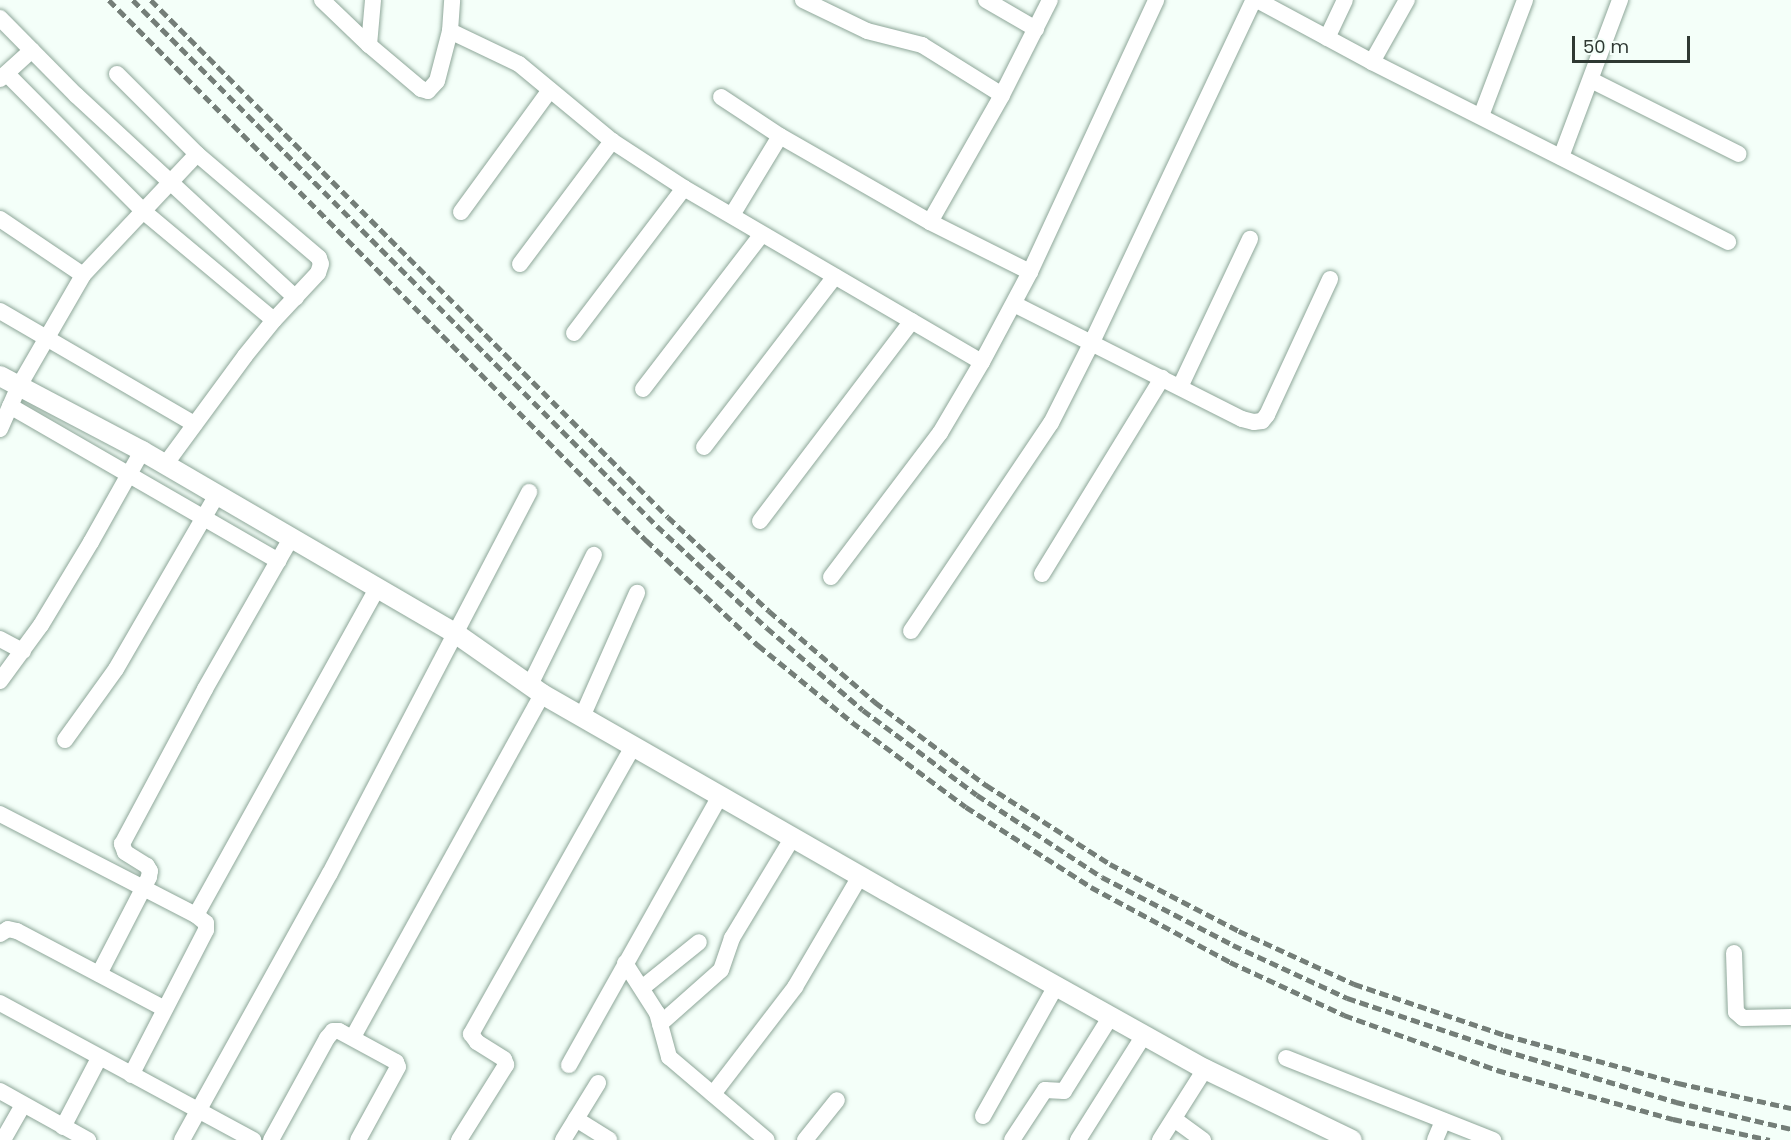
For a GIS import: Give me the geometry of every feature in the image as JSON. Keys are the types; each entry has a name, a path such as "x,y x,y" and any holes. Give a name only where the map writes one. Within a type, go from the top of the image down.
{"street":[{"path":"322,0 369,45 421,89 428,91 437,81 450,31 452,0"},
{"path":"369,45 373,0"},
{"path":"803,0 867,31 922,45 1002,95"},
{"path":"986,0 1036,29"},
{"path":"930,222 1002,95 1050,0"},
{"path":"831,577 940,433 1014,304 1156,0"},
{"path":"911,631 1051,423 1255,0 1277,5 1327,38 1372,62 1728,242"},
{"path":"1327,38 1345,0"},
{"path":"1372,62 1407,0"},
{"path":"1482,116 1525,0"},
{"path":"1561,157 1620,0"},
{"path":"0,18 76,95 296,298"},
{"path":"450,31 504,55 612,141 684,188 981,362"},
{"path":"32,50 4,77 143,211 274,320"},
{"path":"117,74 197,154 319,258 321,264 318,273 274,320 165,465"},
{"path":"1591,80 1739,154"},
{"path":"461,212 550,90"},
{"path":"721,98 780,136 930,222 1030,272"},
{"path":"732,215 780,136"},
{"path":"520,264 612,141"},
{"path":"0,429 19,386 83,275 197,154"},
{"path":"574,333 684,188"},
{"path":"0,219 83,275"},
{"path":"643,389 762,234"},
{"path":"1180,387 1250,239"},
{"path":"704,447 835,276"},
{"path":"1014,304 1242,418 1262,421 1330,279"},
{"path":"0,311 194,424"},
{"path":"760,521 912,321"},
{"path":"0,376 142,451 455,633 536,690 860,876 1205,1069 1352,1140"},
{"path":"1042,574 1162,378"},
{"path":"10,406 278,561"},
{"path":"0,681 23,651 91,542 142,451"},
{"path":"182,1140 330,873 529,492"},
{"path":"65,740 116,669 217,495"},
{"path":"99,974 145,888 150,871 147,866 125,852 122,844 205,689 291,538"},
{"path":"353,1037 536,690 594,555"},
{"path":"196,915 377,589"},
{"path":"582,717 637,593"},
{"path":"0,639 23,651"},
{"path":"459,1140 506,1065 504,1059 477,1042 471,1034 633,746"},
{"path":"569,1065 720,796"},
{"path":"0,814 145,888 196,915 206,923 206,930 131,1075"},
{"path":"660,1023 721,970 732,938 793,837"},
{"path":"713,1094 795,987 860,876"},
{"path":"0,934 8,930 17,931 165,1009"},
{"path":"642,988 699,942"},
{"path":"1734,953 1736,1012 1743,1018 1791,1017"},
{"path":"625,963 642,988 660,1023 669,1057 767,1140"},
{"path":"983,1116 1056,986"},
{"path":"0,1003 253,1140"},
{"path":"1012,1140 1045,1090 1064,1091 1111,1016"},
{"path":"271,1140 333,1031 353,1037 396,1062 398,1067 358,1140"},
{"path":"1078,1140 1144,1035"},
{"path":"63,1127 99,1058"},
{"path":"1286,1058 1493,1140"},
{"path":"1160,1140 1205,1069"},
{"path":"563,1140 598,1083"},
{"path":"0,1091 88,1140"},
{"path":"805,1140 837,1100"},
{"path":"3,1140 23,1105"},
{"path":"576,1119 609,1140"},
{"path":"1174,1119 1203,1140"},
{"path":"1435,1140 1443,1121"}],"railway":[{"path":"109,0 646,540 758,645 852,722 966,807 1091,887 1230,962 1344,1015 1497,1070 1673,1119 1770,1140"},
{"path":"133,0 657,526 767,628 863,710 977,795 1102,877 1233,945 1347,998 1503,1050 1676,1102 1791,1129"},
{"path":"151,0 668,517 769,611 875,702 986,785 1110,864 1239,931 1354,984 1505,1035 1678,1083 1791,1108"}]}
